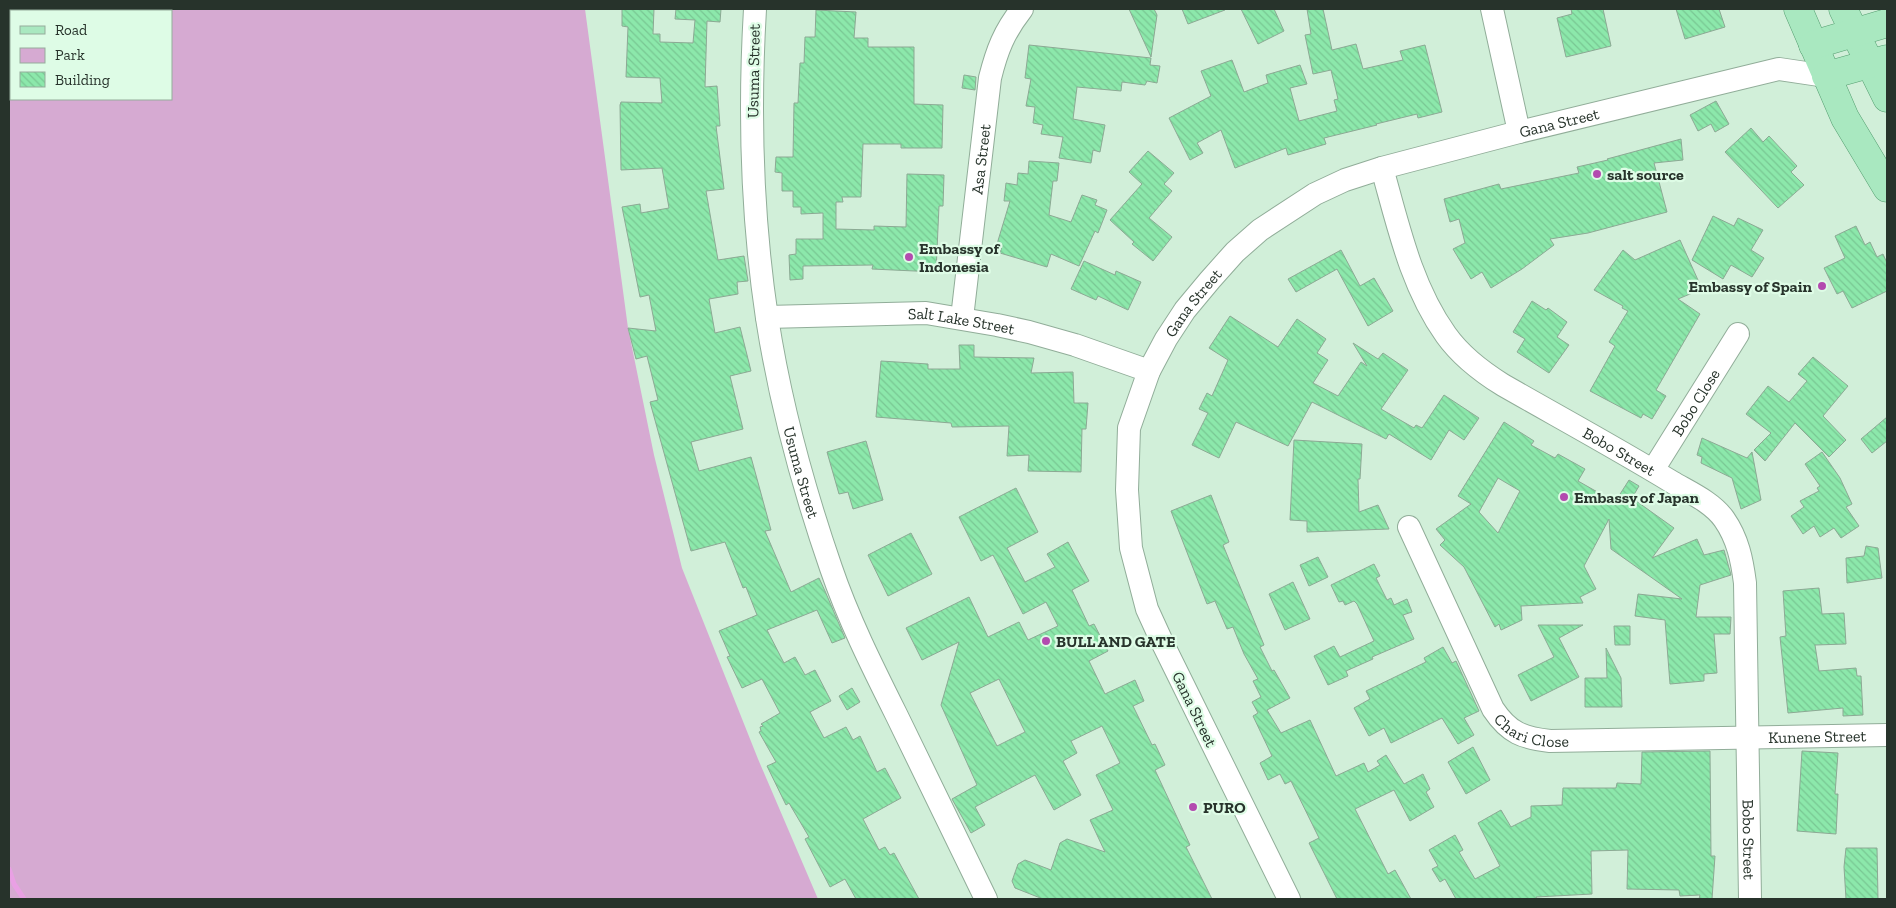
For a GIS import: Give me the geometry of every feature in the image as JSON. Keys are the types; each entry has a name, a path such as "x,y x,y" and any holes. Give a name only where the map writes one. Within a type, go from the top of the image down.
{"main road":[{"path":"1798,9 1846,118 1887,188"},
{"path":"1813,45 1849,21 1887,23"},
{"path":"1849,21 1879,61 1887,98"},
{"path":"1826,76 1879,61"}],"street":[{"name":"Usuma Street","path":"755,9 752,130 759,240 767,317 794,446 831,570 868,657 986,899"},
{"name":"Asa Street","path":"962,318 990,78 996,51 1008,26 1022,9"},
{"path":"1492,9 1520,132"},
{"path":"1779,69 1813,45"},
{"path":"1779,69 1826,76"},
{"name":"Gana Street","path":"1289,899 1163,644 1148,609 1131,548 1128,519 1127,457 1130,428 1149,371 1166,339 1185,310 1235,252 1260,230 1315,194 1345,180 1382,168 1520,132 1779,69"},
{"name":"Bobo Street","path":"1382,168 1408,260 1433,314 1447,336 1463,355 1503,386 1653,470 1709,505 1723,518 1734,537 1742,557 1745,583 1750,899"},
{"name":"Salt Lake Street","path":"767,317 926,313 962,318 997,324 1074,345 1149,371"},
{"name":"Bobo Close","path":"1653,470 1738,334"},
{"name":"Chari Close","path":"1409,527 1493,709 1500,720 1510,729 1532,739 1550,741 1747,736"},
{"name":"Kunene Street","path":"1747,736 1887,734"}],"green space":[{"path":"9,9 150,9 10,10 9,31"},
{"path":"585,9 628,328 654,455 682,568 758,759 818,899 9,899 9,31 10,100 172,100 172,10 150,10"}],"building":[{"path":"622,9 654,9 653,34 660,34 660,42 693,43 695,20 675,19 676,9 721,9 720,22 707,21 705,87 717,86 720,126 716,126 724,189 706,191 718,260 744,256 748,281 737,282 738,294 709,299 715,333 740,327 751,371 730,376 743,429 691,442 699,471 751,457 771,530 765,531 791,592 819,578 845,638 832,643 817,610 767,630 784,663 795,657 805,675 815,670 831,701 810,712 824,738 846,727 853,740 860,736 877,772 885,768 901,798 863,819 879,850 885,847 890,855 894,853 919,899 856,899 845,879 830,887 805,839 809,837 789,803 786,805 767,766 776,762 759,732 761,731 760,727 763,726 761,724 780,713 762,679 742,688 727,657 730,656 719,631 757,615 746,587 743,588 725,542 691,551 650,402 658,400 647,356 636,359 628,328 656,331 649,295 640,297 622,207 640,204 641,213 669,208 662,168 621,170 621,102 662,103 660,78 626,77 628,27 622,26"},
{"path":"1129,9 1154,9 1157,15 1151,57"},
{"path":"1182,9 1225,9 1225,10 1188,24"},
{"path":"1241,9 1274,9 1284,31 1258,44"},
{"path":"1307,9 1323,9 1332,50 1356,44 1363,69 1403,60 1400,51 1425,45 1442,112 1418,118 1417,114 1324,138 1326,144 1288,155 1286,148 1235,168 1221,130 1197,143 1203,153 1190,160 1169,118 1211,96 1201,71 1232,60 1244,92 1268,83 1266,75 1300,65 1307,84 1290,88 1299,121 1337,111 1334,100 1338,99 1331,70 1313,74 1305,35 1311,34"},
{"path":"1571,9 1603,9 1611,46 1566,57 1557,18 1572,14"},
{"path":"1676,9 1719,9 1725,27 1685,39"},
{"path":"816,10 856,12 854,38 868,38 868,47 914,47 914,104 943,105 942,148 901,148 901,144 863,144 861,197 842,197 843,202 836,202 836,229 874,230 874,226 906,227 907,174 944,175 943,206 939,206 936,272 872,269 873,265 803,266 803,279 790,280 789,255 796,254 796,239 823,239 823,213 801,214 801,207 793,207 793,191 782,191 782,173 775,172 776,157 793,157 794,103 798,103 800,63 804,63 805,37 815,37"},
{"path":"1029,45 1151,58 1150,65 1160,66 1157,83 1147,81 1145,85 1122,82 1121,91 1077,87 1073,119 1105,125 1100,152 1093,150 1091,163 1059,158 1063,137 1041,134 1043,125 1033,123 1035,107 1026,106 1031,79 1025,78"},
{"path":"964,75 976,77 975,90 962,88"},
{"path":"1716,101 1729,124 1715,132 1711,124 1698,131 1690,115"},
{"path":"1751,128 1763,142 1769,136 1797,166 1791,172 1804,185 1778,208 1725,152"},
{"path":"1681,139 1683,160 1654,163 1667,212 1588,233 1550,239 1554,245 1522,269 1491,288 1482,272 1471,279 1453,249 1465,243 1459,219 1450,222 1444,199 1499,184 1501,189 1579,173 1577,167"},
{"path":"1148,151 1174,173 1164,184 1172,191 1149,218 1172,237 1153,261 1132,244 1134,242 1110,220 1142,184 1129,172"},
{"path":"1029,161 1059,163 1057,181 1053,181 1049,215 1071,222 1082,195 1097,200 1095,205 1107,210 1098,233 1095,231 1079,266 1051,254 1047,267 1000,253 1002,246 997,244 1010,201 1004,201 1006,183 1017,185 1018,173 1028,174"},
{"path":"1713,216 1734,226 1738,218 1763,230 1751,250 1764,258 1752,277 1731,265 1723,279 1692,260"},
{"path":"1856,226 1865,245 1870,242 1877,257 1883,254 1887,263 1887,291 1852,308 1843,291 1837,294 1824,268 1845,258 1835,236"},
{"path":"1680,240 1702,289 1678,299 1700,314 1656,390 1666,396 1652,419 1643,414 1641,418 1590,391 1615,346 1609,342 1628,311 1622,308 1623,306 1594,290 1623,250 1635,260"},
{"path":"1341,250 1360,286 1374,278 1393,311 1368,326 1337,269 1296,292 1288,279"},
{"path":"1084,261 1115,275 1116,271 1141,282 1128,310 1098,296 1096,300 1071,289"},
{"path":"1532,301 1546,310 1548,308 1567,322 1557,337 1569,345 1549,373 1517,352 1525,339 1513,332"},
{"path":"1230,316 1278,347 1297,319 1326,339 1317,353 1328,360 1313,383 1338,396 1361,362 1367,366 1353,343 1378,359 1383,353 1408,370 1381,409 1414,428 1416,425 1422,428 1444,395 1479,418 1464,440 1449,430 1431,460 1389,434 1386,439 1312,402 1288,446 1236,422 1219,458 1192,445 1208,413 1199,409 1207,393 1212,396 1228,360 1209,348"},
{"path":"959,345 974,345 974,357 1034,358 1031,373 1073,372 1074,403 1088,403 1086,429 1082,429 1081,472 1028,471 1029,455 1007,456 1009,426 952,427 951,423 876,417 881,361 928,364 928,369 960,369"},
{"path":"1813,357 1848,386 1823,416 1846,440 1829,457 1795,423 1765,461 1754,450 1771,433 1746,414 1768,386 1789,402 1807,381 1798,374"},
{"path":"1887,417 1887,441 1872,453 1861,439"},
{"path":"1504,422 1534,441 1531,445 1555,458 1558,454 1585,469 1578,481 1615,502 1629,480 1639,486 1632,498 1674,528 1652,558 1697,539 1704,555 1724,550 1731,575 1700,585 1696,617 1731,617 1730,634 1714,634 1717,673 1704,674 1704,681 1670,684 1665,620 1635,616 1638,594 1682,599 1611,549 1609,519 1584,566 1596,589 1580,597 1583,603 1521,606 1522,620 1501,630 1499,624 1495,627 1464,567 1440,545 1445,540 1436,529 1471,504 1458,496","holes":["1498,478 1520,491 1498,533 1479,512"]},
{"path":"1702,438 1747,458 1752,452 1761,500 1741,509 1732,478 1701,463 1702,457 1697,455"},
{"path":"1294,440 1362,444 1360,479 1358,479 1359,512 1378,505 1389,529 1307,532 1307,521 1290,520"},
{"path":"866,441 883,500 853,509 848,492 839,494 827,452"},
{"path":"1822,452 1840,478 1852,504 1846,507 1859,526 1841,538 1834,528 1820,537 1814,526 1803,534 1791,516 1804,507 1800,501 1819,491 1817,488 1820,486 1805,464"},
{"path":"1016,488 1038,532 1007,548 1025,582 1055,567 1047,554 1068,542 1089,581 1072,590 1089,626 1094,624 1108,651 1089,661 1105,694 1135,680 1144,701 1133,706 1152,745 1155,744 1165,765 1155,770 1190,845 1186,847 1212,899 1043,899 1015,888 1012,881 1018,864 1025,860 1051,870 1060,843 1067,839 1105,852 1090,820 1113,810 1096,775 1120,763 1102,726 1071,741 1077,753 1063,761 1081,795 1054,810 1035,775 975,807 985,825 971,833 952,799 977,785 941,705 959,642 922,660 906,628 969,597 988,637 1019,622 1028,640 1058,626 1046,602 1023,614 993,555 981,561 959,517","holes":["999,679 1025,732 997,746 970,693"]},
{"path":"1211,495 1229,542 1223,545 1264,645 1260,647 1272,671 1274,670 1290,698 1267,710 1281,733 1310,720 1336,776 1364,763 1368,772 1380,765 1377,761 1386,755 1404,784 1423,774 1430,789 1426,792 1434,807 1410,821 1394,790 1355,809 1388,874 1395,870 1411,899 1337,899 1309,843 1319,838 1291,781 1285,784 1280,774 1268,780 1260,763 1272,756 1253,716 1258,713 1252,702 1261,697 1253,681 1258,679 1244,654 1233,627 1227,629 1215,601 1207,604 1171,511"},
{"path":"911,533 932,574 888,596 868,555"},
{"path":"1866,546 1878,548 1882,578 1847,583 1846,558 1864,556"},
{"path":"1318,557 1328,577 1309,586 1300,565"},
{"path":"1374,564 1380,576 1376,578 1387,600 1391,598 1394,605 1407,599 1412,612 1403,615 1414,639 1372,657 1373,659 1346,671 1348,676 1328,685 1314,656 1334,646 1340,657 1374,641 1357,604 1354,601 1345,605 1343,601 1339,602 1331,585"},
{"path":"1293,582 1310,619 1285,630 1269,594"},
{"path":"1819,588 1822,614 1844,613 1846,644 1815,645 1819,671 1856,668 1857,676 1861,676 1863,715 1843,716 1843,708 1788,713 1780,637 1786,636 1783,591"},
{"path":"1538,625 1583,625 1559,638 1579,677 1531,701 1518,675 1554,657"},
{"path":"1614,626 1630,626 1630,645 1615,645"},
{"path":"1443,647 1452,663 1456,661 1479,711 1464,718 1474,735 1458,744 1442,718 1391,743 1384,728 1369,736 1354,708 1370,699 1366,691 1426,662 1424,658"},
{"path":"1606,648 1621,678 1622,707 1585,707 1585,678 1607,678"},
{"path":"852,688 860,702 847,710 839,696"},
{"path":"1473,747 1490,780 1466,794 1448,762"},
{"path":"1710,751 1711,856 1715,856 1712,899 1699,899 1700,895 1680,896 1679,890 1627,889 1628,850 1591,851 1592,894 1536,897 1537,899 1456,899 1445,879 1440,882 1432,869 1438,866 1429,850 1455,835 1463,850 1459,852 1475,879 1500,866 1478,823 1501,810 1511,827 1531,817 1531,806 1562,805 1563,788 1616,788 1617,783 1641,784 1642,752"},
{"path":"1802,751 1838,753 1835,794 1838,794 1836,834 1797,831"},
{"path":"1846,848 1877,848 1878,899 1846,899 1844,867"}],"waterway":[{"path":"9,869 14,884 24,899"}],"place":[{"name":"salt source","path":"1597,174"},
{"name":"Embassy of Indonesia","path":"909,257"},
{"name":"Embassy of Spain","path":"1822,286"},
{"name":"Embassy of Japan","path":"1564,497"},
{"name":"BULL AND GATE","path":"1046,641"},
{"name":"PURO","path":"1193,807"}]}
